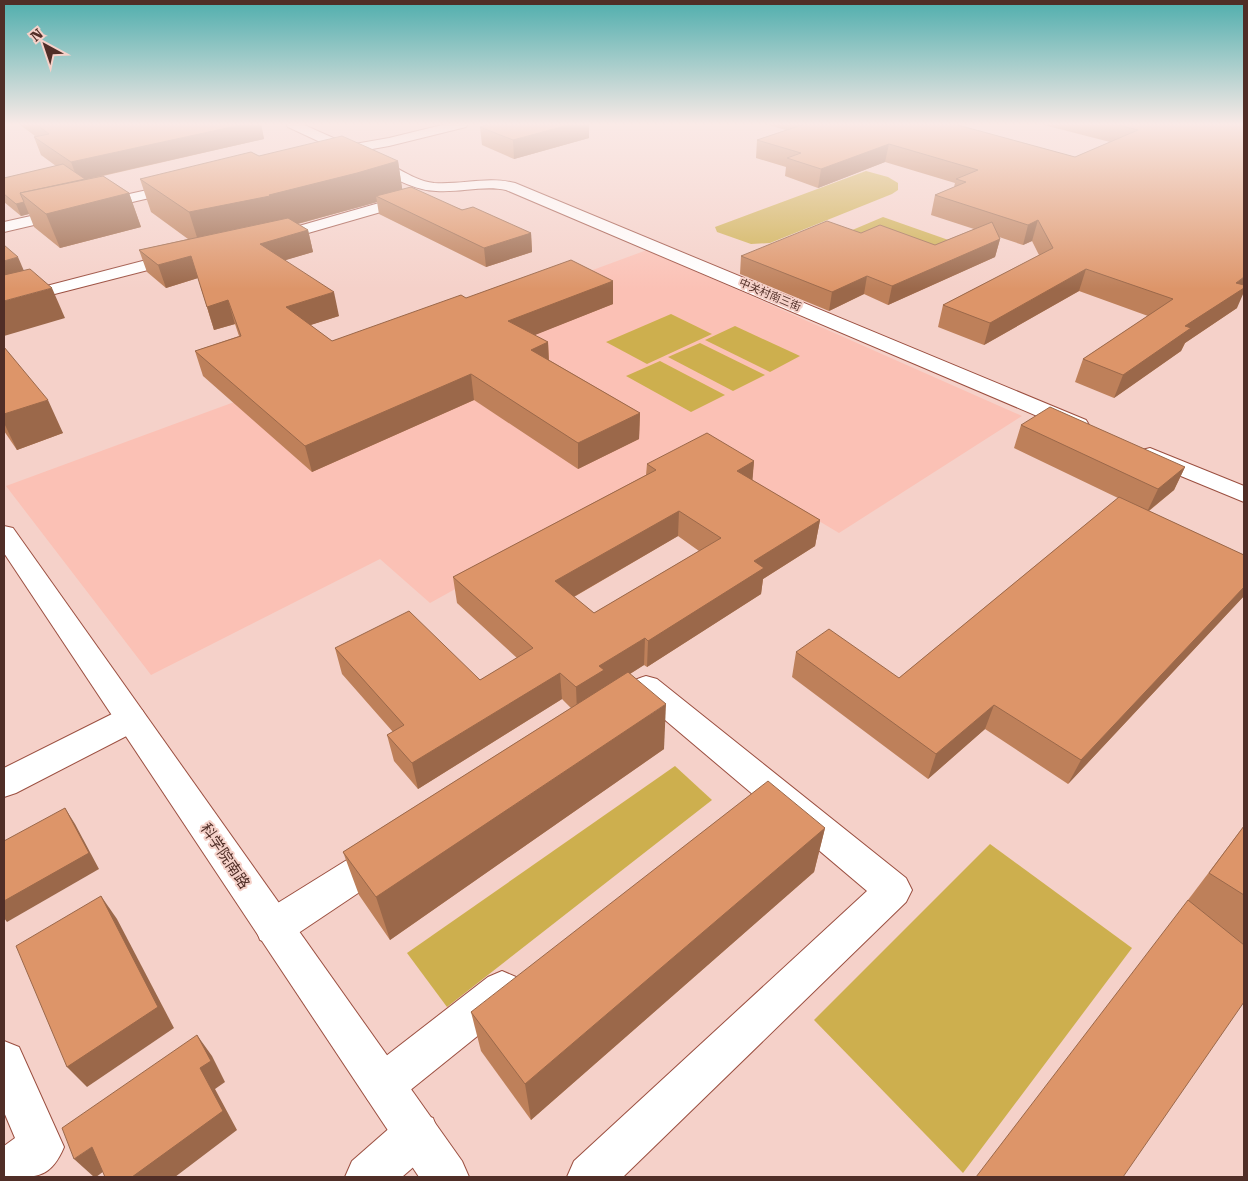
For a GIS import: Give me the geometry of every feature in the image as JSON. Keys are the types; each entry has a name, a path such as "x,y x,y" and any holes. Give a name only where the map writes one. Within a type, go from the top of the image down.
{"street":[{"name":"中关村南三街","path":"410,179 434,187 495,182 510,186 1097,433"},
{"path":"4,227 194,184"},
{"path":"256,242 456,186"},
{"path":"4,302 193,254"},
{"path":"1134,448 1244,495"},
{"name":"科学院南路","path":"4,534 446,1177"},
{"path":"588,724 646,687 753,793 893,890 590,1177"},
{"path":"4,783 131,719"},
{"path":"274,927 406,842"},
{"path":"383,1084 531,968"},
{"path":"4,1062 41,1147 4,1173"},
{"path":"368,1177 417,1134"}],"shaded area":[{"path":"844,179 892,179 898,183 898,190 892,194 770,243 751,244 717,232 715,227"},
{"path":"883,217 957,243 925,258 850,231"},
{"path":"647,250 1022,416 839,533 703,452 430,603 380,559 151,675 6,486"},
{"path":"671,314 712,334 647,364 606,342"},
{"path":"735,326 800,356 770,372 705,340"},
{"path":"700,343 765,375 733,391 668,357"},
{"path":"660,361 725,395 691,412 626,376"},
{"path":"675,766 712,800 447,1007 407,953"},
{"path":"990,844 1132,948 963,1173 814,1020"}],"building":[{"path":"4,179 84,179 20,193 24,202 16,204 4,194"},
{"path":"88,179 108,179 129,193 46,214 20,193"},
{"path":"140,179 333,179 270,196 189,212"},
{"path":"956,179 1244,179 1244,277 1236,283 1244,285 1244,288 1185,326 1191,328 1123,375 1083,359 1173,299 1086,269 990,323 943,305 1053,248 1038,220 1028,225 935,195 966,182"},
{"path":"411,187 462,210 473,207 531,233 484,248 376,196"},
{"path":"288,218 308,230 260,244 334,292 286,307 332,341 461,295 466,298 571,260 613,281 508,321 548,342 531,350 640,413 578,443 471,374 305,446 195,351 241,336 228,300 207,307 191,256 158,265 139,250"},
{"path":"827,221 861,233 880,225 935,245 992,222 1000,239 892,286 867,276 832,292 741,256"},
{"path":"4,245 18,257 4,261"},
{"path":"30,269 52,288 4,301 4,275"},
{"path":"4,347 48,400 4,414"},
{"path":"1050,407 1185,467 1158,489 1021,425"},
{"path":"707,433 754,461 737,471 820,520 754,561 764,568 648,641 645,638 599,666 604,670 576,687 560,673 412,763 387,735 404,725 335,648 409,611 480,680 533,648 453,577 656,470 647,464","holes":["679,511 721,538 594,613 555,581"]},
{"path":"1119,497 1244,555 1244,587 1081,760 994,705 936,754 796,652 829,629 899,678"},
{"path":"628,672 666,704 376,897 343,852"},
{"path":"768,781 825,828 525,1084 471,1012"},
{"path":"65,808 89,853 4,901 4,841"},
{"path":"1244,826 1244,895 1209,873"},
{"path":"101,896 158,1007 67,1067 16,946"},
{"path":"1188,900 1244,945 1244,1002 1123,1177 976,1177"},
{"path":"197,1035 211,1061 200,1068 223,1111 132,1177 105,1177 92,1147 74,1159 62,1128"}]}
